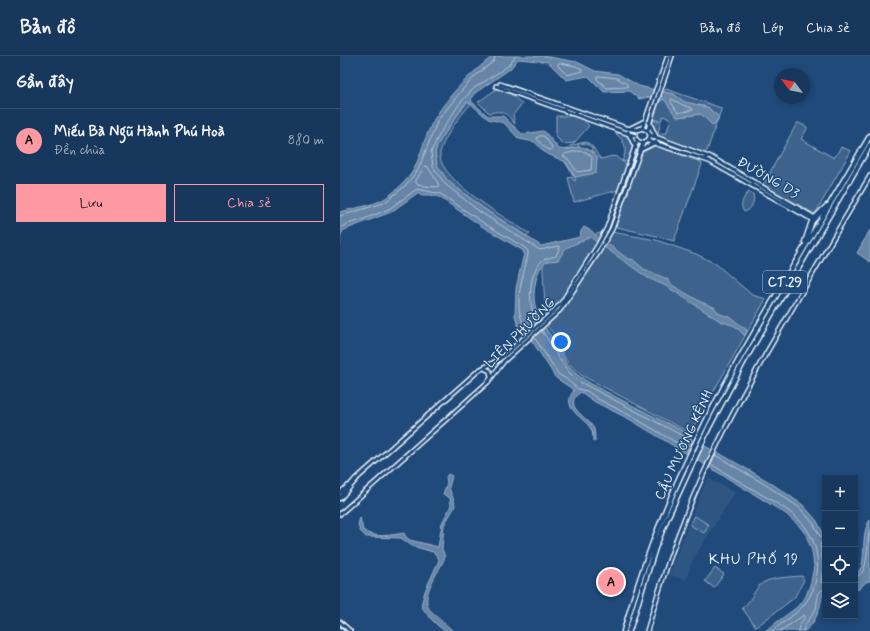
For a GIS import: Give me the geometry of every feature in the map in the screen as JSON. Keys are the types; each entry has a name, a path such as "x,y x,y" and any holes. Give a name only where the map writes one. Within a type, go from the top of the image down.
{"highway":[{"path":"844,179 870,131"},
{"name":"CT.29","path":"797,260 870,136"},
{"name":"CẦU MƯƠNG KÊNH","path":"666,516 730,387 847,184 870,147"},
{"path":"797,260 814,219 836,195"},
{"name":"CẦU MƯƠNG KÊNH","path":"666,516 688,459 725,385 797,260"},
{"path":"340,498 356,479"},
{"name":"CT.29","path":"624,631 646,560 666,516"},
{"name":"CT.29","path":"629,631 648,568 666,516"}],"street":[{"path":"642,128 668,56"},
{"path":"637,141 643,143 648,140 650,135 648,130 649,122 672,56"},
{"path":"498,85 628,131 635,136 637,130"},
{"path":"628,131 645,121"},
{"path":"640,150 656,141 649,122"},
{"path":"628,131 642,128 648,130"},
{"path":"628,131 636,148"},
{"name":"ĐƯỜNG D3","path":"650,135 656,141"},
{"name":"LIÊN PHƯỜNG","path":"555,313 608,228 629,172 636,148 637,141 635,136"},
{"name":"ĐƯỜNG D3","path":"648,140 656,141 708,159 814,219"},
{"name":"LIÊN PHƯỜNG","path":"629,172 643,143"},
{"path":"647,631 675,543 691,503 733,413 870,176"},
{"name":"LIÊN PHƯỜNG","path":"340,514 491,378 514,350 565,304 612,229 624,187"},
{"path":"614,211 618,212"},
{"name":"LIÊN PHƯỜNG","path":"340,493 438,405 483,368 514,350"},
{"path":"483,368 490,371 492,374 491,378"},
{"path":"340,623 349,631"}],"shaded area":[{"path":"497,89 510,93 522,104 513,115 515,124 502,112 489,113 478,102"},
{"path":"666,89 721,108 718,117 708,107 684,102 674,94 663,92"},
{"path":"663,99 677,117 701,114 713,126 718,120 707,151 704,153 661,137 655,129 653,120 661,123 658,132 666,134 671,119 663,116 661,121 653,119 660,101"},
{"path":"467,102 471,104 457,121 443,144 440,156 443,166 463,188 530,234 526,236 483,208 448,181 437,165 435,152 438,144"},
{"path":"556,116 573,116 583,119 589,126 574,143 563,144 556,137"},
{"path":"797,123 807,127 801,139 834,158 841,147 851,151 815,214 763,185"},
{"path":"615,133 624,134 627,136 632,147 628,162 622,161 625,149 623,142"},
{"path":"585,142 592,147 601,159 615,156 627,164 618,190 574,202 568,178 572,177 574,181 576,180 565,162 576,177 596,166 597,157 591,150 593,149 586,144 578,144 579,147 567,149 570,146"},
{"path":"655,146 701,162 702,164 674,241 616,227 641,153"},
{"path":"749,192 753,194 753,202 751,207 744,212 742,202"},
{"path":"606,231 656,240 696,254 716,264 752,295 766,299 690,433 581,375 570,365 555,337 546,325 543,251"},
{"path":"708,478 735,493 692,561 686,580 669,575 691,517"},
{"path":"695,516 709,525 704,533 690,525"},
{"path":"715,568 724,574 714,588 705,581"},
{"path":"802,576 804,580 794,598 756,627 742,608 759,586 762,583 773,579"}],"water":[{"path":"493,56 543,56 577,62 595,71 618,74 639,86 673,94 685,102 707,107 719,117 713,126 701,114 678,117 664,99 660,101 650,97 639,99 629,91 604,92 588,76 566,80 548,62 518,59 510,69 475,93 471,98 472,102 488,116 503,116 522,134 543,131 559,149 583,147 587,149 597,157 596,173 575,177 566,162 545,153 535,142 519,139 504,123 488,119 467,102 438,144 435,152 437,165 448,181 483,208 541,246 580,237 581,231 584,227 593,232 628,259 632,259 644,269 667,279 672,285 701,302 714,307 720,314 730,317 747,330 745,336 735,326 720,321 666,286 648,278 590,237 566,248 558,260 546,262 540,268 536,281 534,300 537,312 565,361 575,373 586,381 689,434 692,440 717,452 768,481 803,505 817,521 822,531 822,597 815,619 805,631 765,631 797,607 806,596 811,582 814,566 812,551 806,535 786,514 629,419 595,402 581,392 575,397 573,402 578,411 594,429 595,442 593,441 591,429 571,407 570,397 574,390 556,378 532,341 518,325 515,316 516,288 524,253 522,250 483,227 439,197 420,195 419,192 391,212 344,230 341,234 340,245 340,212 368,205 384,199 401,186 414,169 429,130 441,109 461,84"},
{"path":"870,230 870,262 857,253"},
{"path":"448,474 452,476 449,488 455,506 444,525 442,549 445,557 429,591 427,604 430,610 453,631 443,630 428,616 421,605 425,591 439,560 438,557 433,552 412,546 401,538 366,537 360,531 358,525 360,517 363,530 372,535 383,536 404,533 410,540 438,547 442,523 451,505 450,498 443,494 447,483 446,477"},
{"path":"870,520 870,581 866,582 858,589 858,571 862,564 867,527"}],"place":[{"name":"Miếu Bà Ngũ Hành Phú Hoà","path":"611,582"}],"district":[{"name":"KHU PHỐ 19","path":"754,560"}]}
